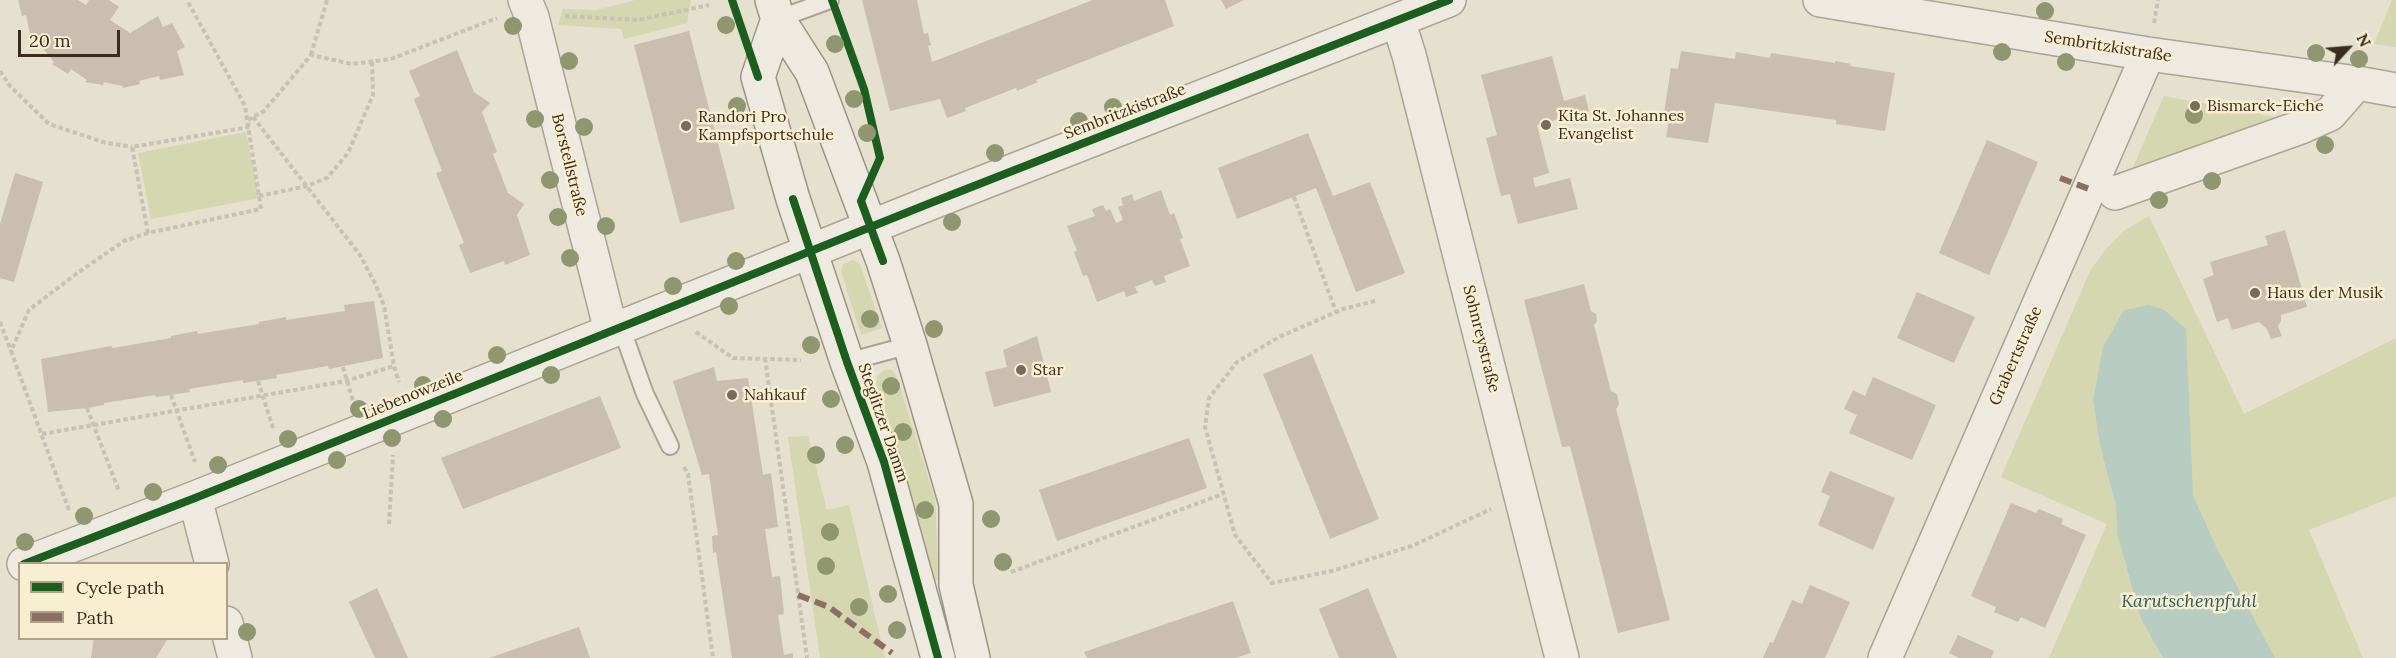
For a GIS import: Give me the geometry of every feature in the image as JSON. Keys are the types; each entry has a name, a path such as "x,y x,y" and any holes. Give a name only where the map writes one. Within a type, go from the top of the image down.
{"street":[{"name":"Sembritzkistraße","path":"811,251 1449,0"},
{"name":"Sembritzkistraße","path":"1820,0 2148,54 2357,82 2396,90"},
{"name":"Borstellstraße","path":"512,9 532,17 616,329"},
{"path":"775,10 812,72 870,227 910,345 956,504 956,585 973,658"},
{"name":"Steglitzer Damm","path":"775,10 758,77 776,144 847,362 884,462 938,658"},
{"name":"Sohnreystraße","path":"1398,20 1412,66 1562,658"},
{"name":"Grabertstraße","path":"1885,658 2148,54"},
{"path":"2115,194 2330,114 2357,82"},
{"name":"Liebenowzeile","path":"29,562 195,498 811,251"},
{"path":"195,498 211,562"},
{"path":"0,573 18,566"},
{"path":"228,631 235,658"}],"lane":[{"path":"775,10 831,0"},
{"path":"616,329 670,446"},
{"name":"Steglitzer Damm","path":"847,362 910,345"}],"path":[{"path":"11,351 29,310 76,274 124,242 148,233 261,209 245,105 187,0"},
{"path":"248,120 264,111 311,55 327,0"},
{"path":"558,16 638,20 709,5"},
{"path":"311,55 352,64 391,59 512,9"},
{"path":"259,196 306,186 327,178 348,153 373,95 372,61"},
{"path":"0,71 10,86 49,124 103,142 132,147 249,127"},
{"path":"254,117 360,255 384,306 394,366 400,384"},
{"path":"132,147 148,233"},
{"path":"1294,196 1336,312"},
{"path":"1375,301 1336,312 1279,337 1237,362 1209,398 1205,427 1235,536 1272,583 1332,571 1412,546 1494,507"},
{"path":"0,322 71,513"},
{"path":"693,330 733,358 801,360"},
{"path":"765,358 807,658"},
{"path":"42,434 346,381 394,366"},
{"path":"343,367 353,403"},
{"path":"258,381 274,434"},
{"path":"171,395 196,465"},
{"path":"87,408 120,494"},
{"path":"389,524 393,445"},
{"path":"670,446 688,474 713,658"},
{"path":"1011,572 1223,494"}],"green space":[{"path":"635,0 691,0 687,23 624,39 621,29 558,25 563,9 596,10"},
{"path":"2392,0 2396,0 2396,47 2374,44"},
{"path":"2164,96 2280,118 2133,167"},
{"path":"246,132 259,198 151,219 138,153"},
{"path":"2149,216 2244,414 2396,338 2396,496 2309,530 2363,658 2275,658 2216,546 2193,495 2191,481 2093,401 2100,446 2116,506 2117,534 2141,619 2163,658 2049,658 2107,524 2001,477 2090,271 2105,250 2125,230"},
{"path":"853,260 860,264 882,328 861,335 841,271 843,264"},
{"path":"885,370 892,370 897,377 935,499 939,580 933,581 876,382 878,376"},
{"path":"808,436 827,510 849,505 885,658 820,658 788,437"}],"water":[{"name":"Karutschenpfuhl","path":"2149,305 2164,310 2186,329 2193,495 2216,546 2275,658 2163,658 2141,619 2117,534 2116,506 2100,446 2093,401 2103,347 2124,310"}],"building":[{"path":"18,0 78,0 86,5 89,0 109,0 119,7 110,20 130,33 158,16 163,27 172,23 185,47 177,51 184,75 160,80 159,76 123,88 104,82 103,85 85,82 87,80 71,69 68,74 52,64 54,62 41,46 38,49 28,36 30,34 26,15 22,16"},
{"path":"862,0 917,0 924,34 928,33 931,45 928,46 932,62 1093,0 1165,0 1174,26 1036,80 1038,82 1017,91 1016,88 965,108 966,111 947,118 940,99 890,111"},
{"path":"1221,0 1244,0 1226,9"},
{"path":"689,31 735,209 680,223 634,45"},
{"path":"457,50 474,92 490,103 482,112 497,152 493,154 508,193 524,204 517,215 530,255 505,265 504,261 470,273 459,245 464,243 436,173 442,171 414,99 420,96 409,71"},
{"path":"1681,51 1735,59 1736,52 1770,58 1771,53 1835,63 1835,61 1851,64 1850,66 1895,73 1885,131 1836,124 1836,120 1715,103 1708,143 1666,137 1669,120 1663,119 1671,68 1678,69"},
{"path":"1552,56 1564,101 1585,95 1589,111 1537,125 1549,173 1533,178 1535,187 1570,178 1578,209 1518,224 1510,194 1501,196 1486,138 1497,135 1481,75"},
{"path":"1308,133 1333,196 1370,182 1405,273 1356,292 1316,188 1237,219 1218,168"},
{"path":"1987,140 2038,162 1989,275 1939,253"},
{"path":"15,173 43,182 14,282 0,278 0,224"},
{"path":"1161,190 1170,215 1174,213 1190,266 1164,276 1166,282 1155,286 1152,280 1135,287 1138,293 1126,297 1124,291 1097,302 1087,275 1083,276 1074,252 1077,251 1067,226 1095,216 1092,209 1103,205 1106,211 1110,209 1116,223 1123,220 1118,207 1123,205 1121,198 1132,194 1134,201"},
{"name":"Haus der Musik","path":"2285,230 2307,307 2281,315 2278,326 2282,336 2271,339 2267,329 2259,322 2232,330 2228,318 2217,322 2203,279 2214,275 2210,262 2268,245 2265,236"},
{"path":"1584,284 1591,311 1596,314 1597,321 1594,325 1611,391 1617,394 1619,404 1616,409 1670,620 1618,633 1570,446 1562,447 1524,300"},
{"path":"1917,292 1975,317 1954,363 1897,338"},
{"path":"374,301 383,358 329,369 328,366 276,375 277,378 243,383 243,380 189,389 190,392 156,397 155,395 87,408 48,412 41,359 171,338 171,336 197,331 198,334 286,317 286,320 345,311 344,305"},
{"name":"Star","path":"1037,336 1051,392 994,407 985,372 1007,367 1003,350"},
{"path":"1312,354 1379,519 1330,539 1263,374"},
{"path":"714,367 717,381 748,378 763,475 771,473 778,527 765,529 772,577 780,576 784,614 778,615 784,655 793,653 793,658 732,658 716,552 713,553 712,536 718,535 709,474 702,475 673,381"},
{"path":"1873,377 1936,405 1912,460 1849,433 1857,415 1844,409 1853,390 1865,396"},
{"path":"600,396 621,448 463,509 441,458"},
{"path":"1189,438 1207,488 1057,541 1039,490"},
{"path":"1830,471 1895,498 1873,550 1818,525 1830,496 1821,492"},
{"path":"2011,503 2036,513 2039,509 2063,519 2061,524 2086,535 2045,628 2021,617 2018,622 1994,612 1996,607 1971,596"},
{"path":"1810,585 1850,602 1825,658 1763,658 1770,642 1773,643 1792,600 1802,604"},
{"path":"377,588 408,658 375,658 349,602"},
{"path":"1368,588 1397,658 1339,658 1319,609"},
{"path":"1233,601 1251,653 1235,658 1087,658 1084,652"},
{"path":"579,627 590,658 489,658"},
{"path":"1958,635 1994,651 1991,658 1959,658 1949,653"},
{"path":"94,640 167,640 156,658 91,658"}],"marked path":[{"path":"2060,178 2089,189"},
{"path":"798,595 829,607 892,653"}],"cycle path":[{"path":"732,0 758,77"},
{"path":"832,0 864,89 880,158 861,201 883,261"},
{"path":"29,562 195,498 928,204 1449,0"},
{"path":"793,199 847,362 884,462 938,658"}],"place":[{"name":"Bismarck-Eiche","path":"2195,106"},
{"name":"Kita St. Johannes Evangelist","path":"1546,125"},
{"name":"Randori Pro Kampfsportschule","path":"686,126"},
{"name":"Haus der Musik","path":"2255,293"},
{"name":"Star","path":"1021,370"},
{"name":"Nahkauf","path":"732,395"}]}
